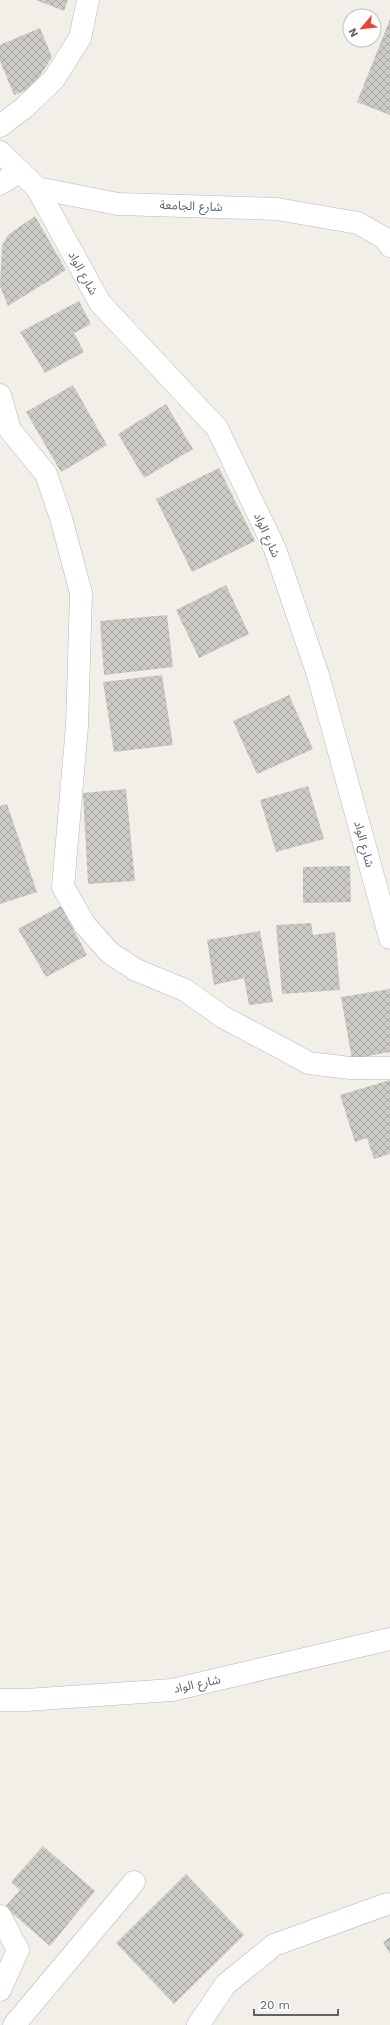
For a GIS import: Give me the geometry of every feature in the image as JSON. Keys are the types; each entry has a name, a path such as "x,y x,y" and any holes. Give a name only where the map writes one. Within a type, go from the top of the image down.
{"street":[{"path":"0,126 25,107 54,79 80,38 88,0"},
{"path":"0,152 37,188"},
{"path":"0,184 19,172"},
{"name":"شارع الجامعة","path":"37,188 118,204 277,208 358,223 388,238"},
{"name":"شارع الواد","path":"37,188 100,304 217,428 275,549 318,675 390,938"},
{"path":"0,395 5,433 46,474 61,518 81,593 77,726 63,887 85,925 110,953 136,970 185,990 223,1016 308,1063 350,1068 390,1068"},
{"name":"شارع الواد","path":"0,1700 26,1700 172,1690 390,1639"},
{"path":"14,2025 134,1882"},
{"path":"198,2025 226,1984 274,1945 386,1904"},
{"path":"0,1916 18,1950 0,1990"}],"building":[{"path":"36,0 68,0 64,11"},
{"path":"390,19 390,115 357,102 378,48 382,48 382,39"},
{"path":"40,28 52,57 32,88 14,95 0,61 0,45"},
{"path":"35,216 66,270 8,306 0,286 2,246 8,235"},
{"path":"79,301 91,324 74,333 84,352 45,373 20,332"},
{"path":"73,385 107,445 61,472 26,412"},
{"path":"166,404 193,449 144,478 118,434"},
{"path":"219,468 255,541 192,572 156,499"},
{"path":"226,585 249,634 199,658 176,610"},
{"path":"167,615 173,667 104,675 100,621"},
{"path":"162,675 173,745 114,752 103,682"},
{"path":"289,695 313,749 257,774 233,721"},
{"path":"308,786 324,839 276,852 260,800"},
{"path":"126,789 135,881 88,884 83,793"},
{"path":"7,804 37,892 0,904 0,806"},
{"path":"350,866 351,902 303,903 303,867"},
{"path":"61,906 87,955 46,977 18,929"},
{"path":"311,923 313,935 335,932 340,990 282,994 276,925"},
{"path":"260,931 273,1002 249,1005 244,978 214,985 207,940"},
{"path":"390,989 390,1052 352,1059 341,997"},
{"path":"390,1080 390,1154 374,1159 367,1138 355,1142 340,1095"},
{"path":"43,1846 95,1891 50,1946 5,1907 20,1890 11,1882"},
{"path":"186,1874 244,1935 174,2004 116,1943"},
{"path":"390,1937 390,1954 383,1942"}]}
